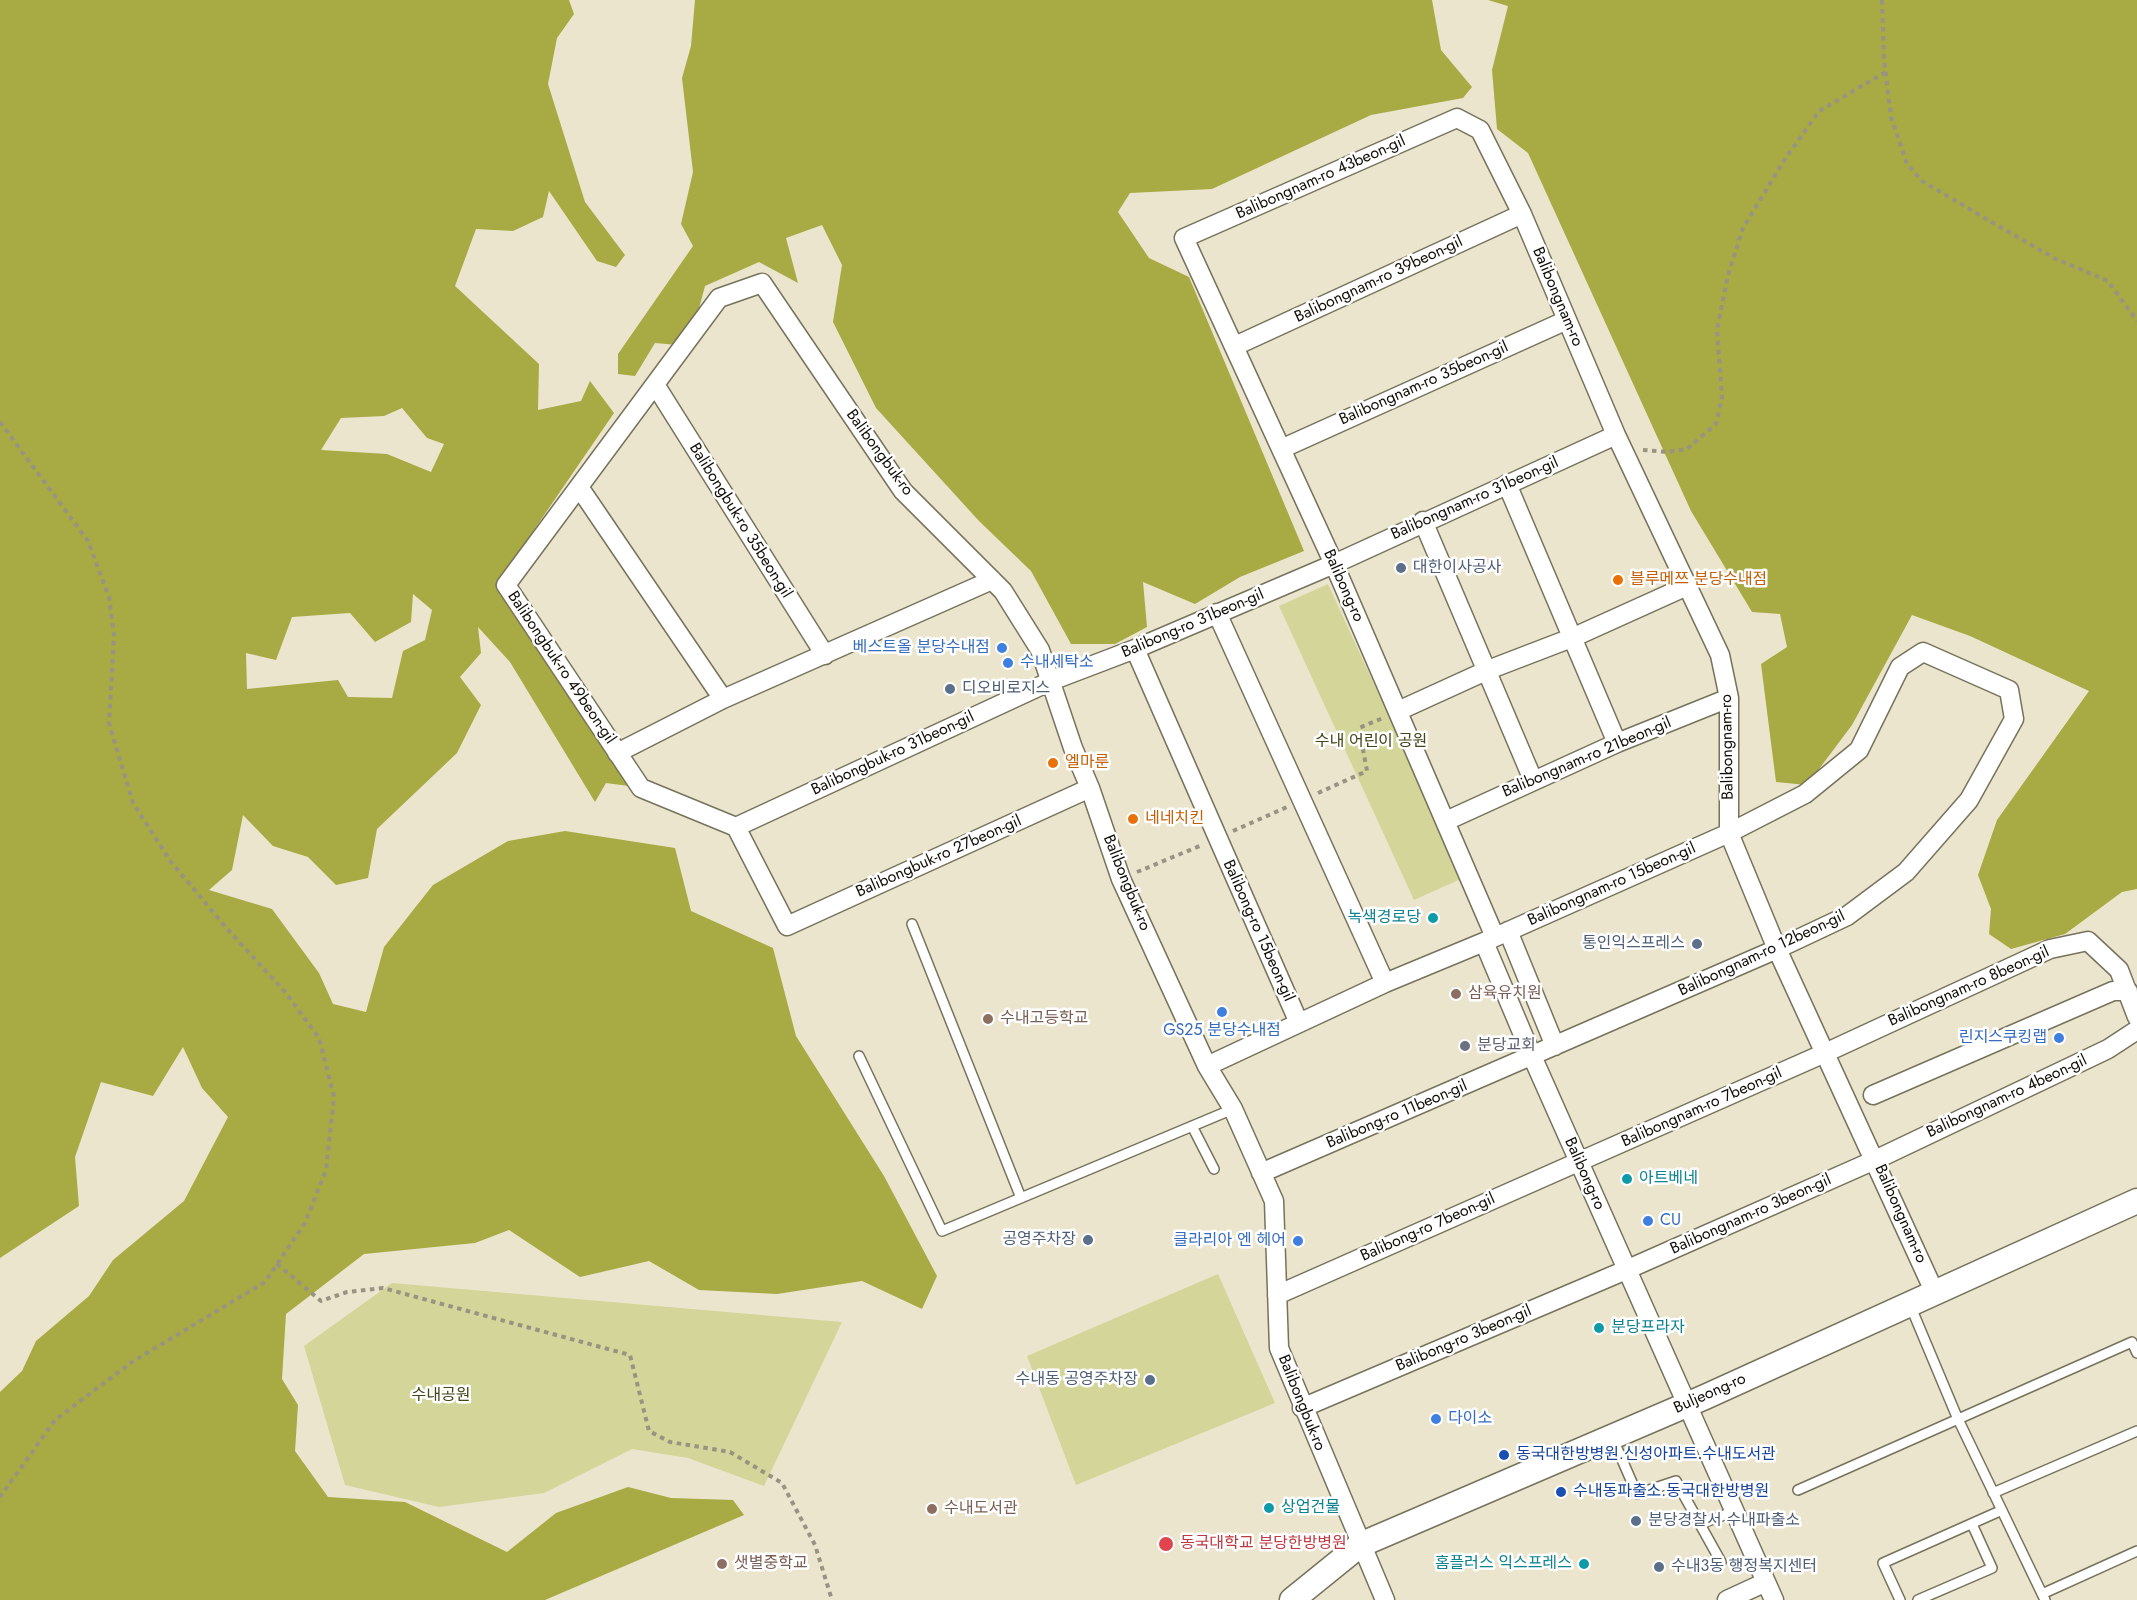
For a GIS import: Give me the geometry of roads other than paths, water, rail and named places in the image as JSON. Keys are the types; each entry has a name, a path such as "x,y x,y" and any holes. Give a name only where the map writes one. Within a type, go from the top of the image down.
{"main road":[{"name":"Buljeong-ro","path":"1292,1600 1360,1545 1688,1404 2137,1201"}],"street":[{"name":"Balibongnam-ro","path":"1457,118 1480,130 1522,214 1619,442 1720,656 1729,698 1729,833 1777,950 1934,1291"},
{"name":"Balibongnam-ro 43beon-gil","path":"1184,238 1457,118"},
{"name":"Balibongnam-ro 39beon-gil","path":"1235,346 1522,214"},
{"name":"Balibong-ro","path":"1184,238 1334,564 1446,821 1496,937 1532,1056 1774,1600"},
{"name":"Balibongbuk-ro 49beon-gil","path":"736,827 641,789 506,585 656,386 719,298 762,283"},
{"name":"Balibongbuk-ro","path":"762,283 903,491 1003,591 1040,650 1121,879 1208,1066 1233,1109 1274,1201 1279,1348 1302,1408 1385,1600"},
{"name":"Balibongnam-ro 35beon-gil","path":"1281,449 1567,320"},
{"name":"Balibongbuk-ro 35beon-gil","path":"656,386 825,655"},
{"name":"Balibongnam-ro 31beon-gil","path":"1334,564 1507,484 1619,442"},
{"path":"1507,484 1574,637 1617,743"},
{"path":"579,487 723,699"},
{"path":"1424,521 1533,780"},
{"name":"Balibong-ro 31beon-gil","path":"1051,681 1135,649 1334,564"},
{"path":"617,753 723,699 992,579"},
{"path":"1398,711 1488,670 1574,637 1687,586"},
{"path":"1217,613 1304,799 1385,983"},
{"name":"Balibong-ro 15beon-gil","path":"1135,649 1299,1023"},
{"name":"Balibongnam-ro 15beon-gil","path":"1496,937 1729,833 1805,794 1859,750 1900,667 1923,652 1965,671"},
{"name":"Balibongnam-ro 12beon-gil","path":"1532,1056 1777,950 1847,916 1906,872 1969,800 2014,719 2009,690 1965,671"},
{"name":"Balibongbuk-ro 31beon-gil","path":"736,827 1051,681"},
{"name":"Balibongnam-ro 21beon-gil","path":"1446,821 1617,743 1729,698"},
{"name":"Balibongbuk-ro 27beon-gil","path":"736,827 787,926 1090,788"},
{"path":"1496,937 1555,1046"},
{"name":"Balibong-ro 15beon-gil","path":"1208,1066 1385,983 1496,937"},
{"name":"Balibongnam-ro 8beon-gil","path":"1825,1053 2050,949 2088,941 2119,970 2128,991"},
{"path":"1873,1095 2112,991 2128,991 2137,1017"},
{"name":"Balibongnam-ro 4beon-gil","path":"1875,1160 2108,1049 2137,1030"},
{"name":"Balibongnam-ro 7beon-gil","path":"1578,1162 1825,1053"},
{"name":"Balibong-ro 11beon-gil","path":"1261,1173 1532,1056"},
{"name":"Balibongnam-ro 3beon-gil","path":"1626,1270 1875,1160"},
{"name":"Balibong-ro 7beon-gil","path":"1277,1295 1578,1162"},
{"name":"Balibong-ro 3beon-gil","path":"1302,1408 1626,1270"},
{"path":"1728,1600 1766,1582"}],"lane":[{"path":"912,924 1021,1198"},
{"path":"859,1056 942,1231 1233,1109"},
{"path":"1192,1126 1214,1169"},
{"path":"1910,1305 2000,1511 2044,1597 2137,1551"},
{"path":"1798,1490 1957,1417 2132,1342 2137,1353"},
{"path":"1993,1493 2137,1431"},
{"path":"1612,1436 1637,1494 1676,1481 1721,1562"},
{"path":"1700,1524 1735,1511"},
{"path":"1900,1600 1883,1563 2000,1511"},
{"path":"1918,1600 1992,1568 1972,1524"}],"place":[{"name":"대한이사공사","path":"1401,568"},
{"name":"블루메쯔 분당수내점","path":"1618,580"},
{"name":"베스트올 분당수내점","path":"1002,648"},
{"name":"수내세탁소","path":"1008,663"},
{"name":"디오비로지스","path":"950,689"},
{"name":"엘마룬","path":"1053,763"},
{"name":"네네치킨","path":"1133,819"},
{"name":"녹색경로당","path":"1433,918"},
{"name":"통인익스프레스","path":"1697,944"},
{"name":"삼육유치원","path":"1456,994"},
{"name":"GS25 분당수내점","path":"1222,1012"},
{"name":"수내고등학교","path":"988,1019"},
{"name":"린지스쿠킹랩","path":"2059,1038"},
{"name":"분당교회","path":"1465,1046"},
{"name":"아트베네","path":"1627,1179"},
{"name":"CU","path":"1648,1221"},
{"name":"공영주차장","path":"1088,1240"},
{"name":"클라리아 엔 헤어","path":"1298,1241"},
{"name":"분당프라자","path":"1599,1328"},
{"name":"수내동 공영주차장","path":"1150,1380"},
{"name":"다이소","path":"1436,1419"},
{"name":"동국대한방병원.신성아파트.수내도서관","path":"1504,1455"},
{"name":"수내동파출소.동국대한방병원","path":"1561,1492"},
{"name":"상업건물","path":"1269,1508"},
{"name":"수내도서관","path":"932,1509"},
{"name":"분당경찰서 수내파출소","path":"1636,1521"},
{"name":"동국대학교 분당한방병원","path":"1166,1544"},
{"name":"샛별중학교","path":"722,1564"},
{"name":"홈플러스 익스프레스","path":"1584,1564"},
{"name":"수내3동 행정복지센터","path":"1659,1567"}],"park label":[{"name":"수내 어린이 공원","path":"1371,742"},
{"name":"수내공원","path":"441,1396"}]}
